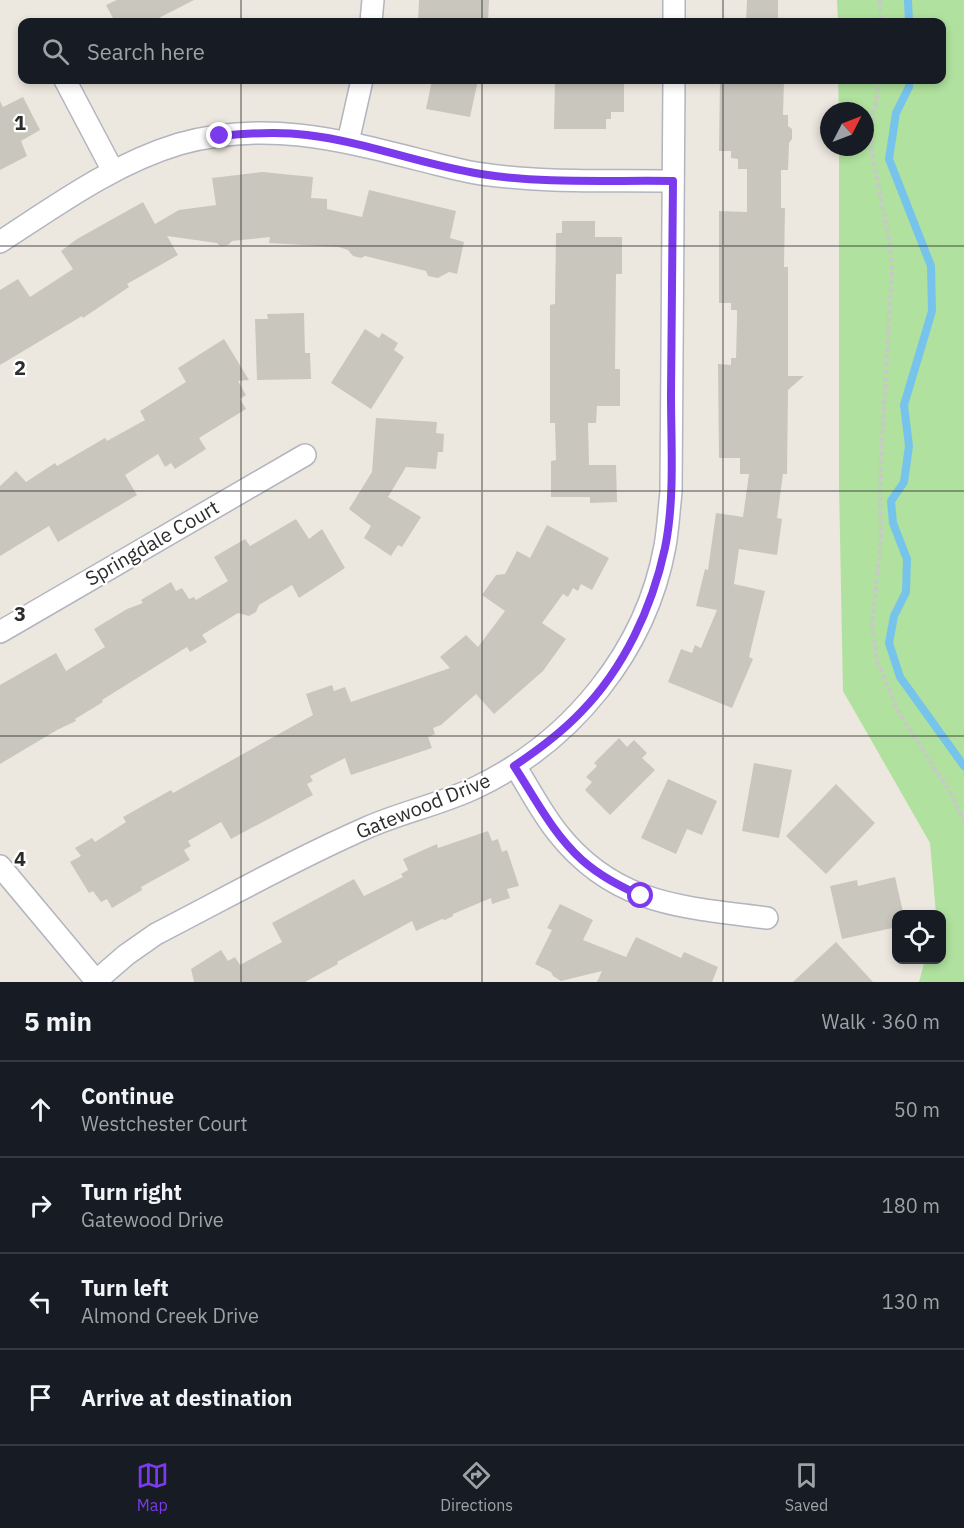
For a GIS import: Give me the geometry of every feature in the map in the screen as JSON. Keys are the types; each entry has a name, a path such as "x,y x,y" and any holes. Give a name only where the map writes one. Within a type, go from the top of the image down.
{"street":[{"path":"371,18 373,0"},
{"path":"674,0 674,18"},
{"path":"67,84 113,171"},
{"path":"348,142 361,84"},
{"name":"Gatewood Drive","path":"97,981 126,955 167,928 367,827 476,788 514,766 549,742 582,711 612,673 636,632 654,590 665,546 671,492 674,84"},
{"path":"0,242 113,171 136,160 180,144 220,136 264,132 306,135 348,142 478,174 518,179 673,181"},
{"name":"Springdale Court","path":"0,632 305,455"},
{"path":"514,766 556,832 581,860 609,880 641,896 673,906 766,918"},
{"path":"0,866 97,981"}],"path":[{"path":"880,0 881,18"},
{"path":"879,84 870,132 892,270 880,482 881,536 872,627 877,661 899,714 952,795 964,823"}],"green space":[{"path":"837,0 964,0 964,982 919,982 924,964 946,964 946,910 936,910 930,843 843,691 839,485 839,156 874,156 874,102 839,102 838,84 946,84 946,18 838,18"}],"building":[{"path":"117,0 194,0 159,18 113,18 106,5"},
{"path":"419,0 489,0 488,18 418,18"},
{"path":"747,0 778,0 778,18 746,18"},
{"path":"431,84 477,84 470,117 426,109"},
{"path":"555,84 624,84 624,112 611,112 611,119 606,119 606,129 554,129"},
{"path":"720,84 784,84 783,115 788,115 788,126 792,129 788,170 781,170 781,208 785,208 784,267 788,267 788,376 804,376 788,390 787,474 783,474 777,518 782,519 777,555 739,549 734,584 765,591 749,657 753,659 732,708 668,682 681,649 692,653 695,645 701,648 717,610 696,606 705,569 708,570 716,513 743,517 749,474 740,474 740,458 719,458 718,364 731,365 731,358 736,358 737,310 731,310 731,303 719,303 719,211 747,212 747,169 738,169 738,159 731,158 731,151 719,151"},
{"path":"23,97 40,130 21,141 27,156 0,170 0,101 3,107"},
{"path":"262,172 313,177 311,198 327,199 327,209 362,217 369,190 456,211 450,238 464,242 457,274 449,272 438,278 428,276 426,271 365,256 361,258 353,256 348,250 339,247 269,243 270,237 232,241 228,245 220,246 217,243 167,236 178,255 127,284 129,287 83,318 82,316 0,365 0,290 18,279 30,297 73,269 61,251 77,239 143,202 155,224 179,210 216,205 212,178"},
{"path":"562,221 595,221 595,237 622,237 622,274 616,274 615,369 620,369 620,406 597,406 596,423 588,423 589,465 616,465 617,502 590,503 590,497 551,497 551,461 556,460 555,423 550,423 550,305 555,304 556,233 562,233"},
{"path":"304,313 305,353 310,353 311,379 257,380 255,319 268,319 267,314"},
{"path":"365,329 379,338 382,333 398,343 394,350 404,357 371,409 331,383"},
{"path":"224,339 249,380 238,381 246,395 240,399 246,409 199,438 206,449 175,469 171,463 165,467 158,454 125,475 137,495 58,542 49,526 0,556 0,486 16,471 26,482 55,463 57,466 105,438 107,441 145,420 140,411 186,382 178,368"},
{"path":"376,418 437,422 436,433 444,434 443,452 438,452 436,469 406,467 388,497 421,517 402,547 398,545 391,556 364,538 371,526 349,509 372,472"},
{"path":"296,519 309,539 322,529 345,568 299,598 292,585 259,605 256,612 249,616 238,613 202,635 207,642 190,652 187,647 102,700 103,702 75,719 76,721 0,764 0,685 56,653 66,671 105,647 94,629 127,609 143,603 141,600 171,582 176,591 182,588 189,599 194,597 196,600 228,581 214,557 245,539 250,546"},
{"path":"547,525 609,558 592,590 581,584 578,591 573,588 568,597 563,594 542,623 566,639 543,671 494,714 476,694 441,725 433,728 435,734 428,737 432,748 351,775 345,758 310,776 313,781 307,784 313,795 231,839 221,822 188,841 191,846 184,850 190,860 141,887 142,890 112,908 107,899 101,902 93,891 89,893 70,862 81,856 75,848 92,838 95,842 126,822 123,817 171,790 173,793 313,715 306,694 332,685 334,691 345,687 351,702 450,668 440,657 466,635 478,647 505,611 482,595 496,575 505,574 517,551 530,558"},
{"path":"619,738 627,747 634,740 647,753 642,758 655,770 610,815 585,790 592,782 586,777 597,766 594,763"},
{"path":"754,763 792,770 779,838 742,831"},
{"path":"668,779 717,801 702,835 687,829 676,854 641,838"},
{"path":"836,784 875,823 826,874 786,836"},
{"path":"488,831 492,841 498,839 502,852 507,850 519,886 507,889 510,898 492,904 491,898 416,931 412,921 305,982 194,982 191,969 221,950 228,961 235,957 240,965 282,942 272,923 354,879 364,896 403,877 401,874 408,870 403,859 437,844 438,848"},
{"path":"895,877 903,910 892,910 892,928 842,939 830,886 857,880 858,886"},
{"path":"560,904 593,920 583,940 626,957 636,937 681,958 684,952 718,967 712,982 597,982 602,971 561,981 551,972 535,964 552,930 547,928"},
{"path":"836,942 873,982 793,982"}],"waterway":[{"path":"908,0 909,18"},
{"path":"909,84 896,113 889,159 931,266 932,311 904,405 909,446 904,482 891,501 893,523 907,559 906,592 894,616 889,643 900,677 964,766"}],"route":[{"path":"220,136 264,132 306,135 348,142 478,174 518,179 673,181 671,492 665,546 654,590 636,632 612,673 582,711 549,742 514,766 556,832 581,860 609,880 641,896"}]}
